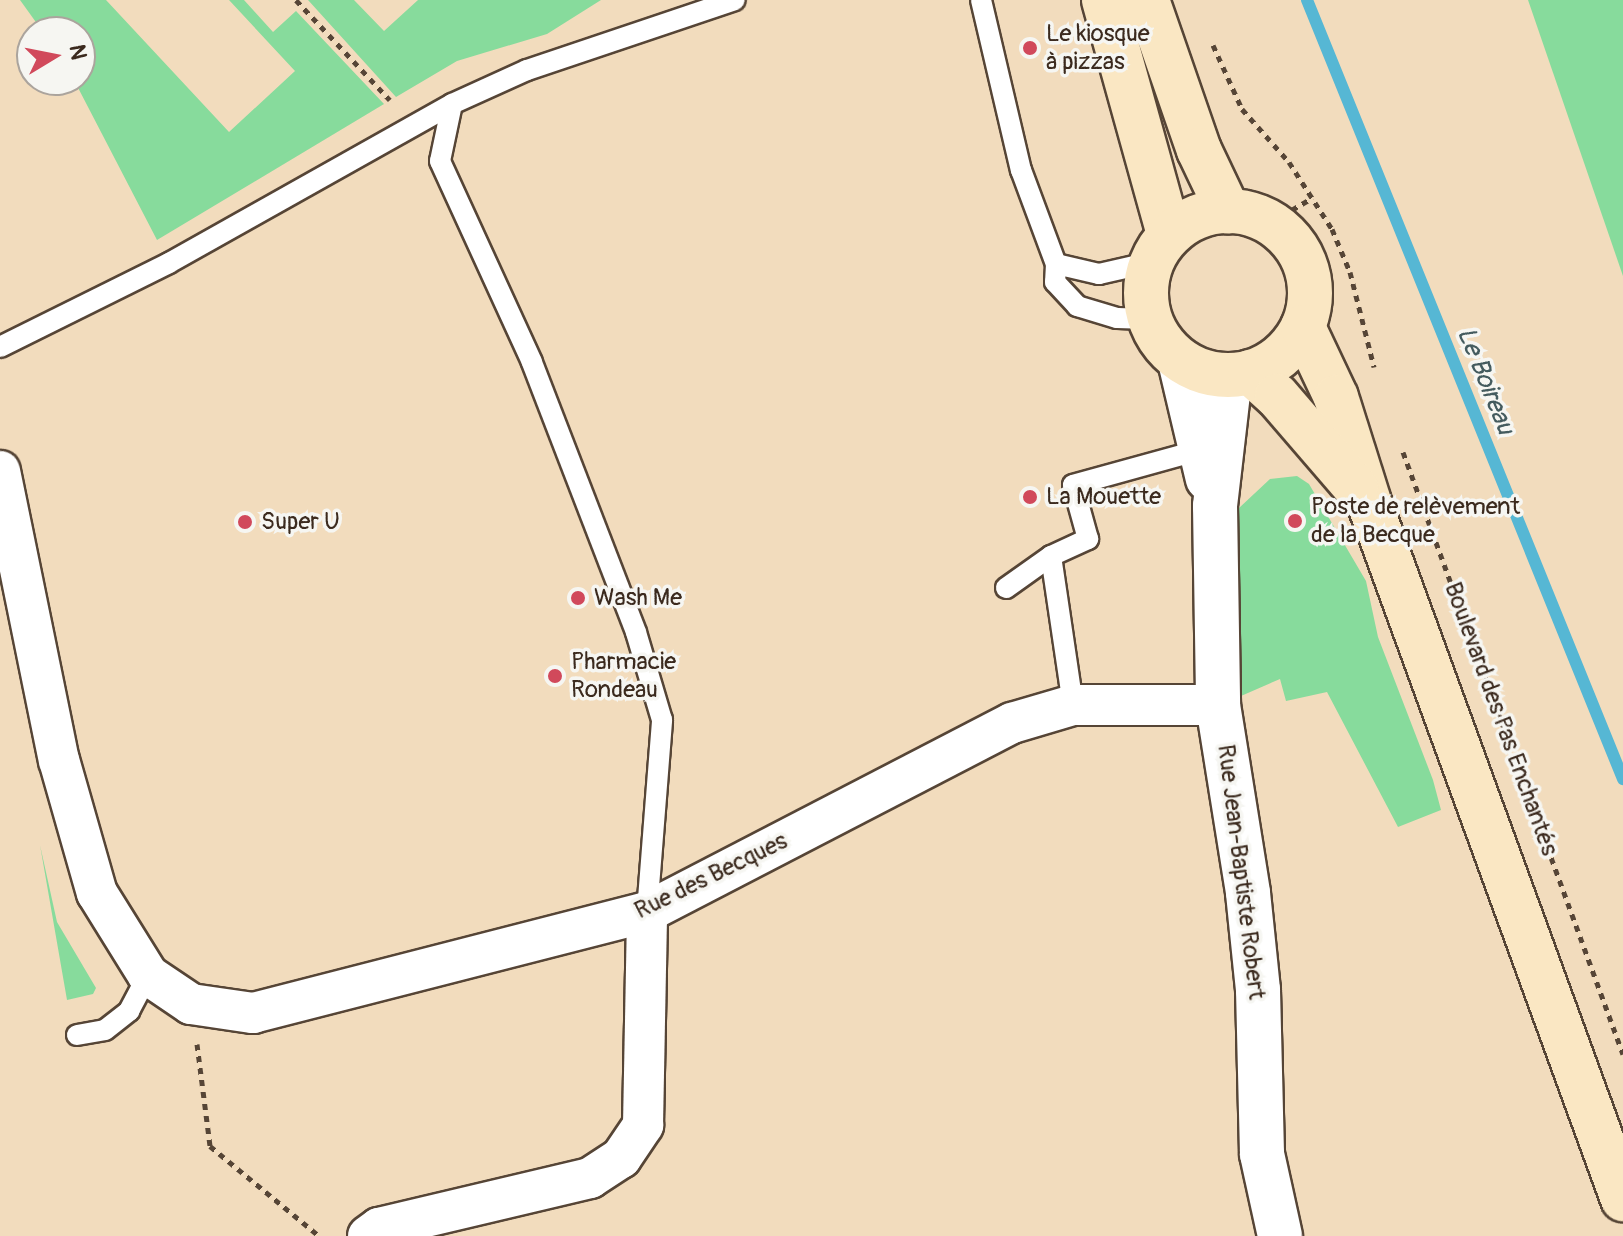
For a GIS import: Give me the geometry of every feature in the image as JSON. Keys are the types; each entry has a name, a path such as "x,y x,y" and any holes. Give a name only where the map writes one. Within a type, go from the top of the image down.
{"main road":[{"path":"1104,0 1160,248"},
{"path":"1147,0 1199,150 1228,211"},
{"path":"1180,361 1149,319 1146,284 1160,248 1196,217 1228,211 1270,223 1292,242 1306,269 1310,298 1303,327 1281,355 1240,374"},
{"name":"Boulevard des Pas Enchantés","path":"1303,327 1336,397 1370,505 1623,1199"},
{"name":"Boulevard des Pas Enchantés","path":"1180,361 1240,374 1277,396 1370,505"}],"street":[{"name":"Rue Jean-Baptiste Robert","path":"1180,361 1215,506"},
{"name":"Rue Jean-Baptiste Robert","path":"1240,374 1215,506 1218,705 1248,893 1258,990 1262,1154 1280,1236"},
{"name":"Rue des Becques","path":"0,471 59,760 97,893 148,975 191,1004 253,1013 647,912 1012,723 1073,705 1218,705"},
{"path":"368,1236 379,1228 590,1178 621,1158 643,1125 647,912"}],"lane":[{"path":"0,347 169,263 452,104 527,70 735,0"},
{"path":"981,0 1021,170 1056,264 1055,282 1077,306 1117,318 1149,319"},
{"path":"1128,0 1135,20 1163,48"},
{"path":"452,104 440,161 532,362 636,632 662,720 647,912"},
{"path":"1056,264 1099,274 1160,248"},
{"path":"1006,588 1051,556 1088,539 1073,485 1200,450"},
{"path":"1051,556 1073,705"},
{"path":"77,1035 105,1030 129,1011 148,975"}],"path":[{"path":"296,0 390,100"},
{"path":"1207,32 1242,109 1312,198 1332,229 1350,272 1376,379"},
{"path":"1270,223 1312,198"},
{"name":"Boulevard des Pas Enchantés","path":"1398,439 1623,1054"},
{"path":"191,1004 210,1146 319,1236"}],"green space":[{"path":"20,0 106,0 229,132 295,71 229,0 244,0 273,32 296,11 384,104 157,240 82,96 96,96 96,16 32,16"},
{"path":"308,0 354,0 384,31 418,0 601,0 547,34 457,61 396,97"},
{"path":"1528,0 1623,0 1623,276"},
{"path":"1297,476 1309,484 1366,581 1378,637 1433,780 1441,810 1398,827 1327,692 1286,701 1280,679 1241,696 1235,523 1239,508 1270,479"},
{"path":"40,845 57,922 96,988 93,994 67,1000"}],"waterway":[{"name":"Le Boireau","path":"1307,0 1623,779"}],"place":[{"name":"Le kiosque à pizzas","path":"1030,48"},
{"name":"La Mouette","path":"1030,497"},
{"name":"Poste de relèvement de la Becque","path":"1295,521"},
{"name":"Super U","path":"245,522"},
{"name":"Wash Me","path":"578,598"},
{"name":"Pharmacie Rondeau","path":"555,676"}]}
